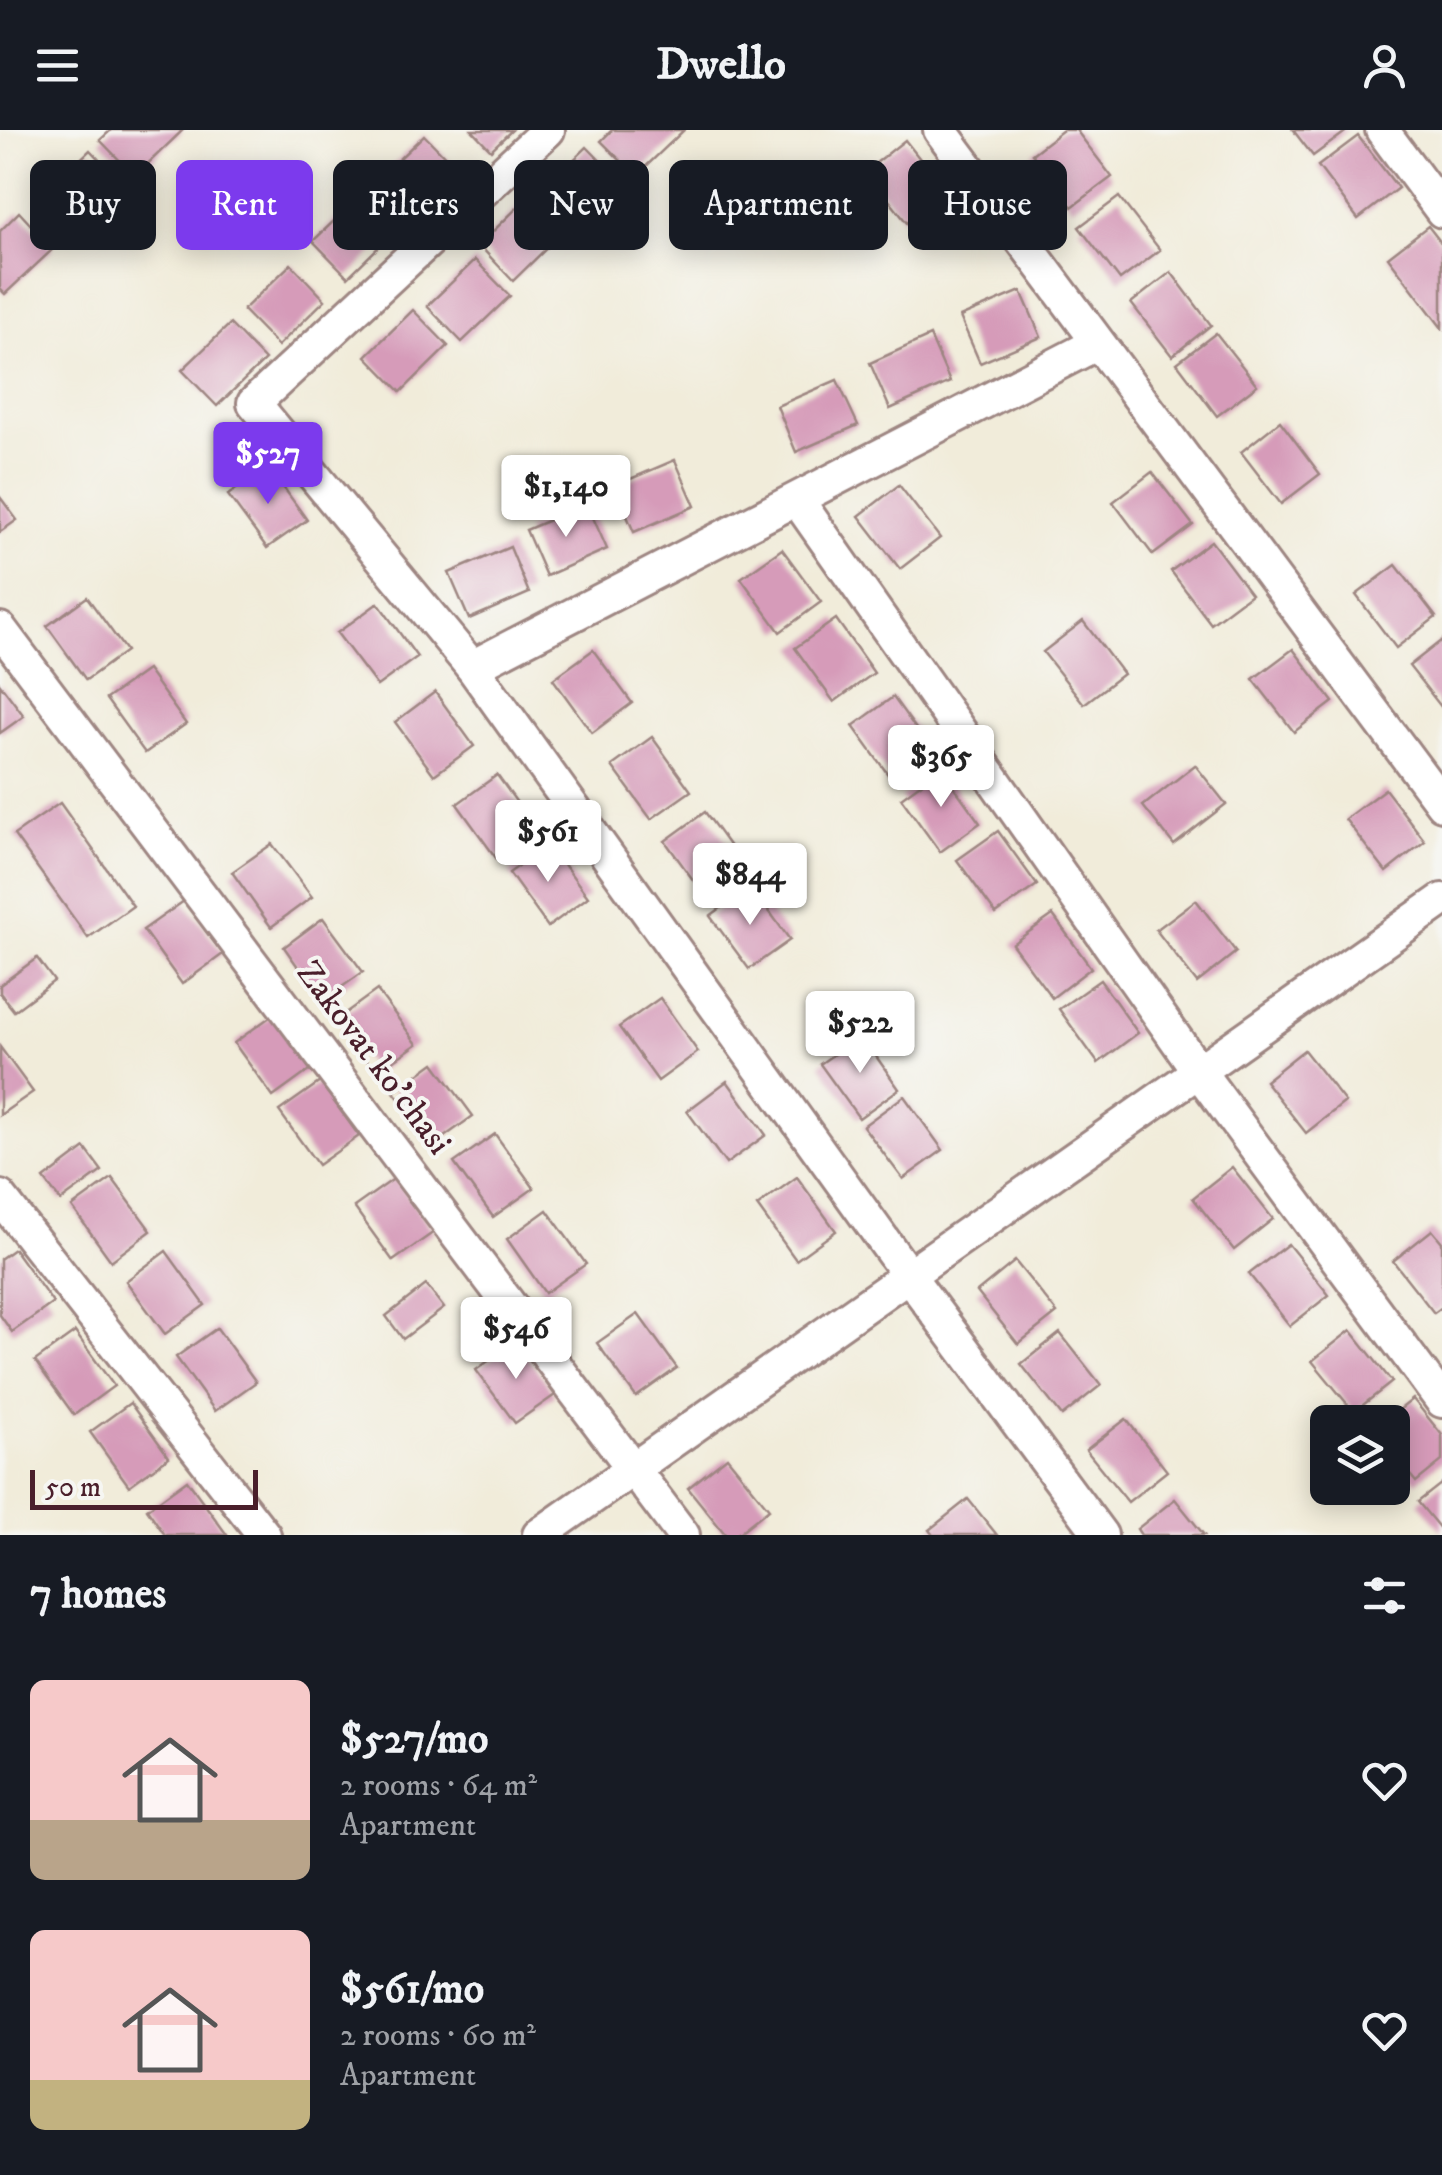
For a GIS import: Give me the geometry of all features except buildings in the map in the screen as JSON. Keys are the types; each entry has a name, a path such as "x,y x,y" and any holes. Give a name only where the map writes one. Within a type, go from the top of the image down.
{"street":[{"path":"548,130 254,403 472,667 909,1276 1102,1535"},
{"path":"940,130 1442,804"},
{"path":"1382,130 1442,211"},
{"path":"472,667 798,502 1096,344"},
{"path":"798,502 1197,1069 1442,1400"},
{"name":"Zakovat ko'chasi","path":"0,630 683,1535"},
{"path":"539,1535 1442,900"},
{"path":"0,1197 264,1535"}]}
